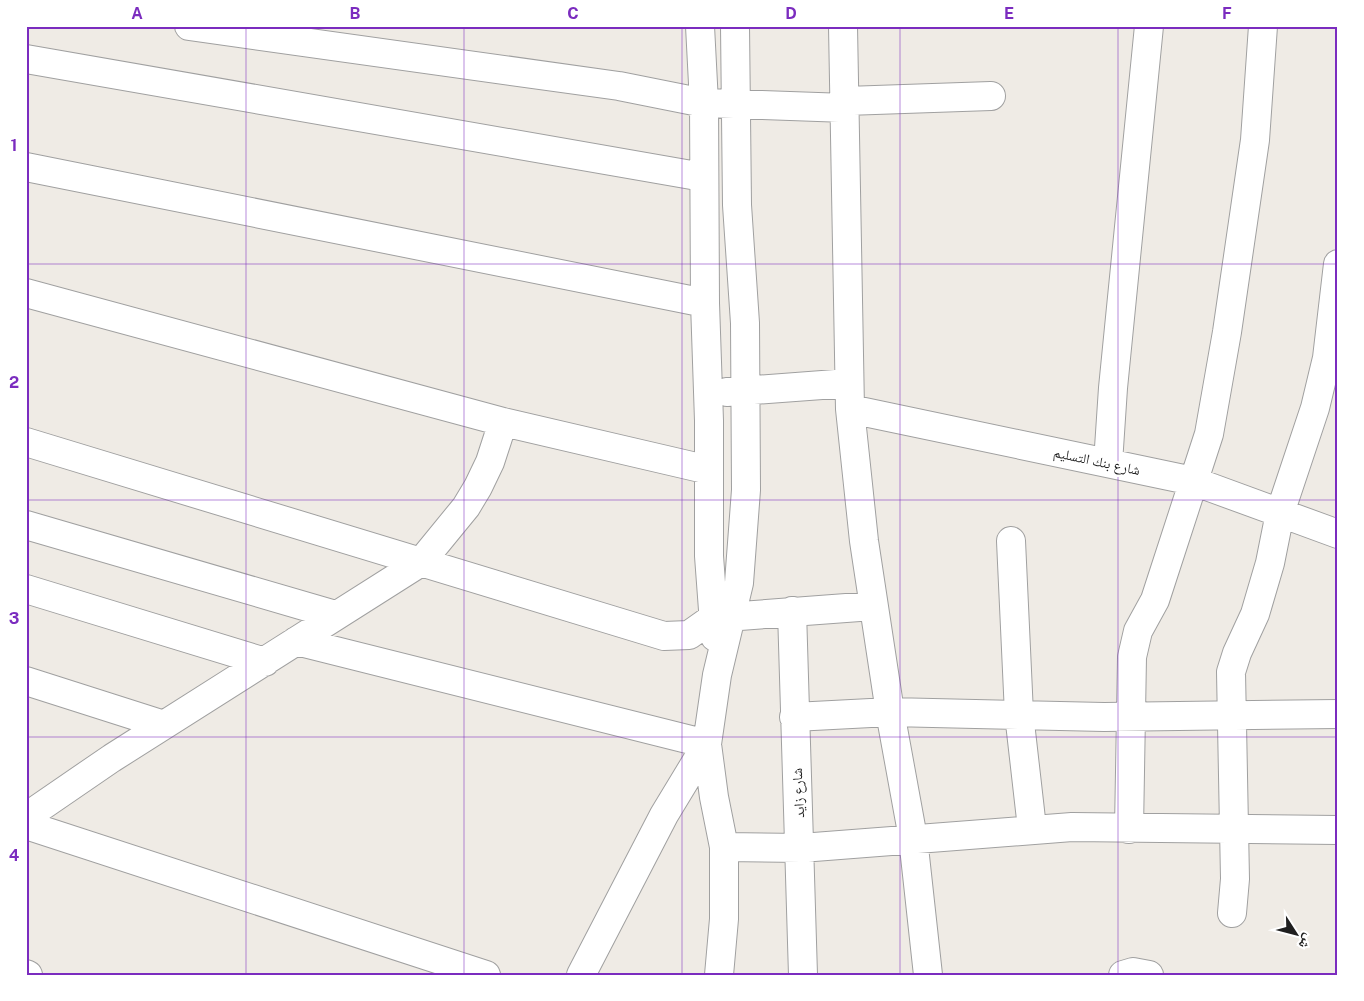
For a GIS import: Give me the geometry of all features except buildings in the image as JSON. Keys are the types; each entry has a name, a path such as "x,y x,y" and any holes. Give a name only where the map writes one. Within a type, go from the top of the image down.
{"street":[{"path":"189,26 619,86 704,103 736,105 846,105 991,96"},
{"path":"700,26 704,103 703,177 708,393 709,556 723,617 707,744 714,798 724,847 724,919 719,975"},
{"path":"723,617 739,583 746,490 745,323 737,205 735,26"},
{"path":"843,26 846,105 850,396 873,606 913,838 928,975"},
{"path":"1108,463 1113,388 1149,26"},
{"path":"1129,828 1134,643 1155,600 1209,434 1227,332 1255,140 1263,26"},
{"path":"26,59 703,177"},
{"path":"26,167 705,304"},
{"path":"1232,913 1235,879 1233,828 1233,663 1255,614 1270,563 1280,514 1315,408 1327,358 1338,264"},
{"path":"26,293 503,422 709,470"},
{"name":"شارع بنك التسليم","path":"708,393 745,391 850,396 1108,463 1193,481 1338,534"},
{"path":"26,817 334,615 421,562 466,507 478,487 490,462 503,422"},
{"path":"26,442 664,636 689,634 723,617 873,606"},
{"path":"26,525 334,615"},
{"path":"1011,541 1019,714 1032,828"},
{"path":"26,589 265,662"},
{"name":"شارع زايد","path":"792,611 794,717 801,848 803,975"},
{"path":"296,641 707,744"},
{"path":"26,681 164,725"},
{"path":"794,717 890,712 1131,716 1338,714"},
{"path":"581,975 664,815 707,744"},
{"path":"26,825 486,975"},
{"path":"724,847 801,848 1072,826 1338,830"},
{"path":"1123,975 1134,972 1149,975"}]}
